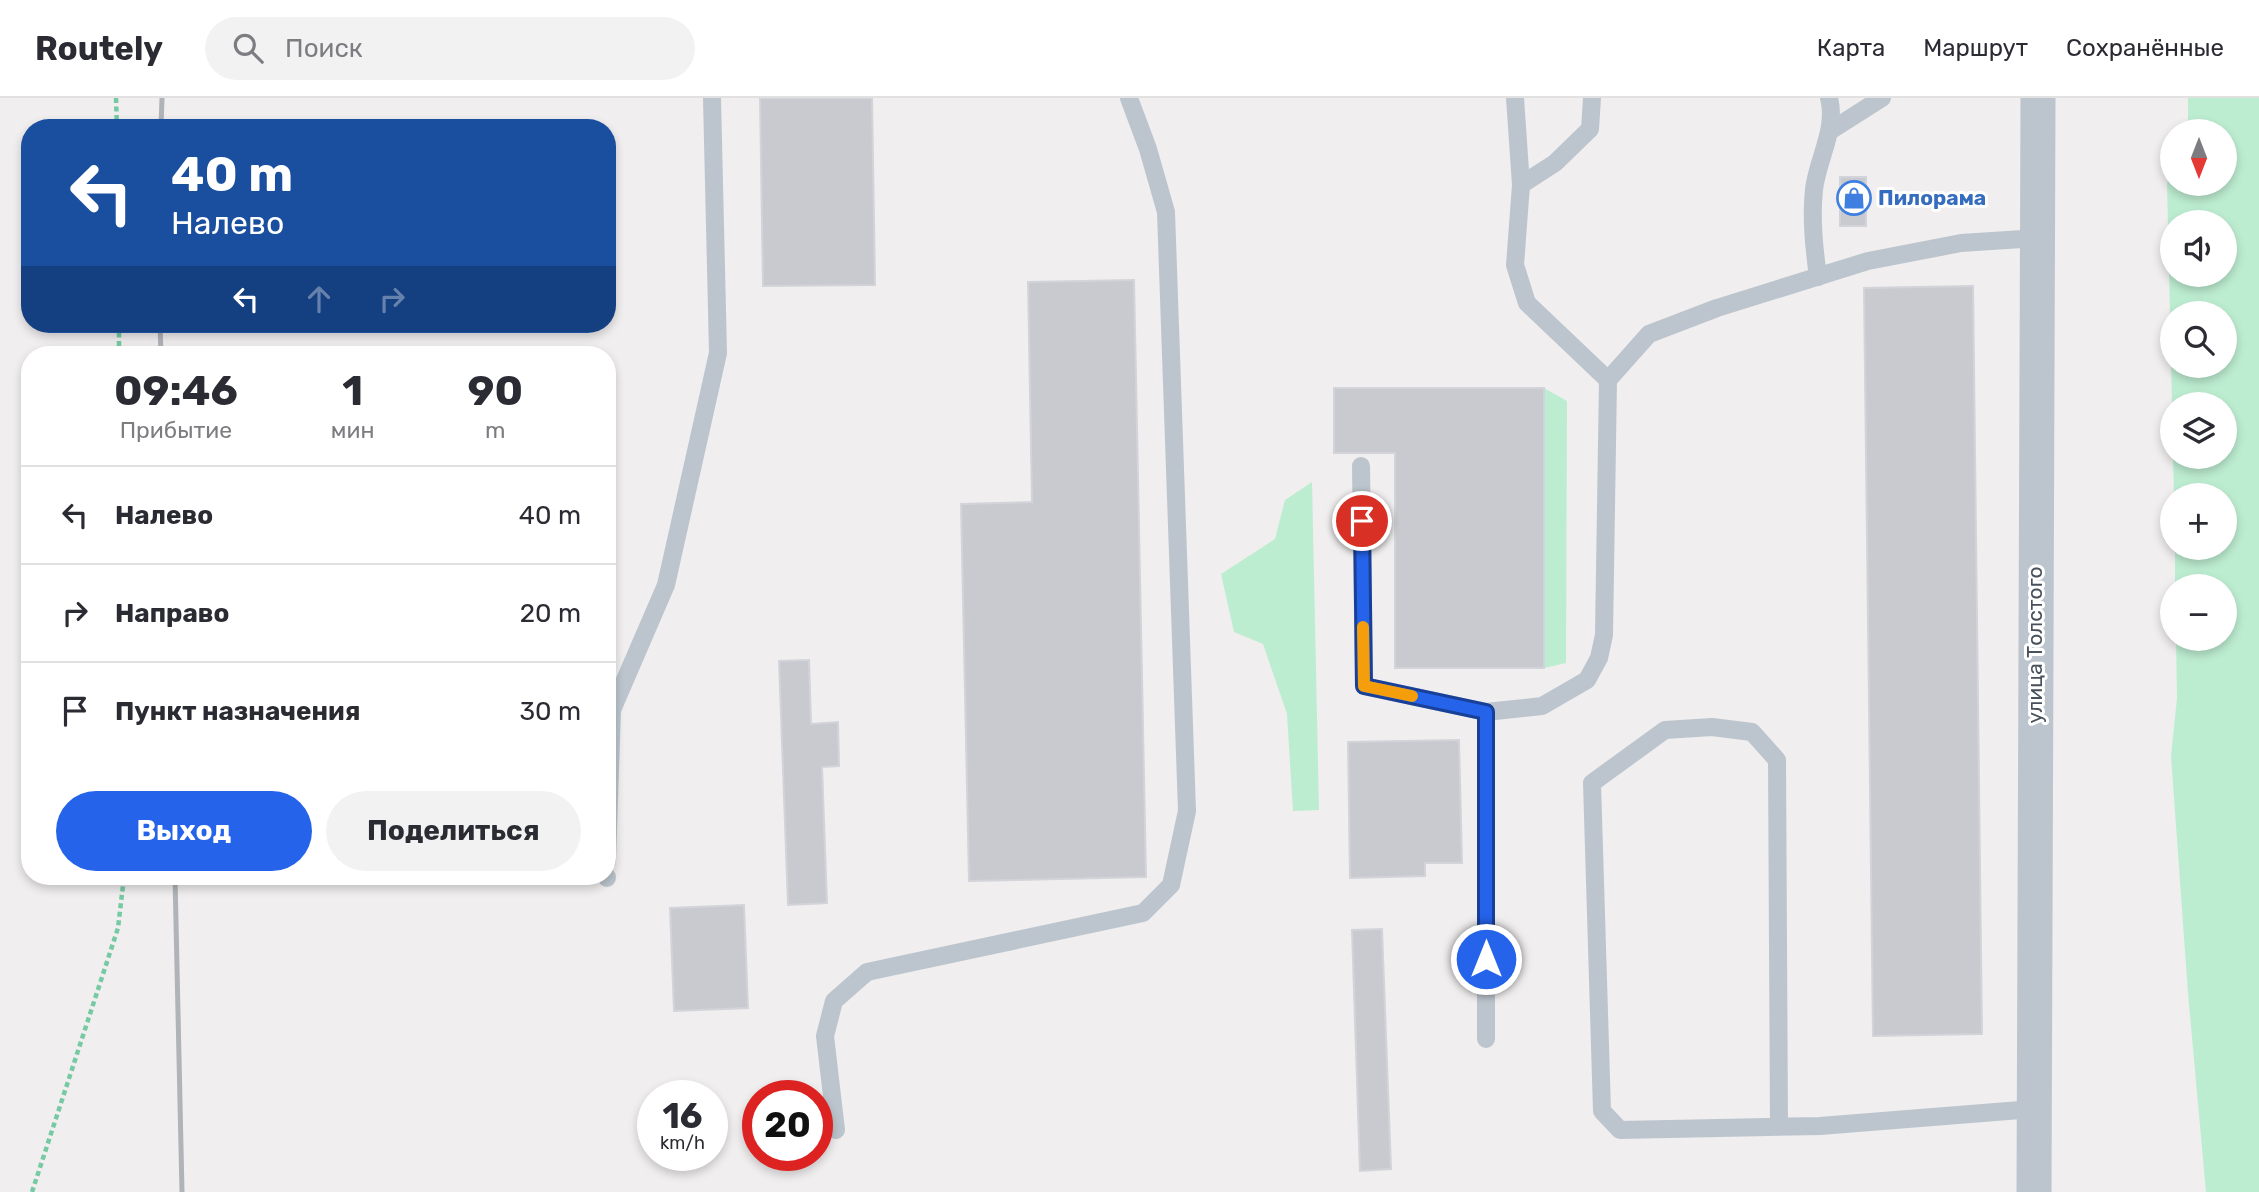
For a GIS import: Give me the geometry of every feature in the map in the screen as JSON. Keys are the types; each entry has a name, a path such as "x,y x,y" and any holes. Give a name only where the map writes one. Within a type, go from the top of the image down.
{"street":[{"name":"улица Толстого","path":"2034,1192 2038,98"}],"lane":[{"path":"616,699 666,585 718,353 712,98"},
{"path":"835,1130 825,1035 834,1001 867,972 1143,913 1171,885 1187,811 1166,212 1148,149 1129,98"},
{"path":"1515,98 1521,185 1515,265 1527,303 1608,380"},
{"path":"1521,185 1555,163 1590,129 1592,98"},
{"path":"1818,276 1812,233 1814,188 1830,131 1829,98"},
{"path":"1830,131 1882,98"},
{"path":"1361,466 1364,686 1486,712 1542,706 1587,680 1599,658 1604,635 1608,380 1649,334 1717,307 1868,261 1961,243 2038,238"},
{"path":"1486,712 1486,1039"},
{"path":"1779,1127 1777,760 1752,732 1712,727 1665,730 1592,783 1602,1111 1620,1130 1779,1127 1820,1126 2033,1109"}],"path":[{"path":"116,98 117,119"},
{"path":"32,1192 118,928 123,885"}],"green space":[{"path":"2188,98 2259,98 2259,1192 2206,1192 2171,756 2177,698 2176,651 2237,651 2237,574 2175,574 2175,560 2237,560 2237,483 2174,483 2173,469 2237,469 2237,392 2172,392 2171,378 2237,378 2237,301 2170,301 2169,287 2237,287 2237,210 2168,210 2167,196 2237,196 2237,119 2188,119"},
{"path":"1544,388 1567,401 1566,663 1544,668"},
{"path":"1312,482 1319,810 1293,811 1287,714 1263,644 1234,632 1221,574 1275,539 1285,500"}],"building":[{"path":"760,98 872,98 875,285 763,286"},
{"path":"1840,177 1866,177 1866,226 1840,226"},
{"path":"1134,280 1146,877 969,881 961,504 1032,502 1028,282"},
{"path":"1973,286 1982,1034 1873,1036 1864,288"},
{"path":"1334,388 1544,388 1544,668 1395,668 1395,453 1334,453"},
{"path":"809,660 811,724 838,722 839,766 822,767 827,903 788,905 779,661"},
{"path":"1459,740 1462,863 1425,863 1425,876 1350,878 1348,742"},
{"path":"744,905 748,1008 674,1011 670,908"},
{"path":"1382,929 1391,1169 1360,1171 1352,930"}],"railway":[{"path":"161,119 162,98"},
{"path":"160,333 161,346"},
{"path":"175,885 182,1192"}],"slow traffic":[{"path":"1363,627 1364,686 1412,696"}],"place":[{"name":"Пилорама","path":"1854,198"}],"route":[{"path":"1362,521 1364,686 1486,712 1486,959"}]}
